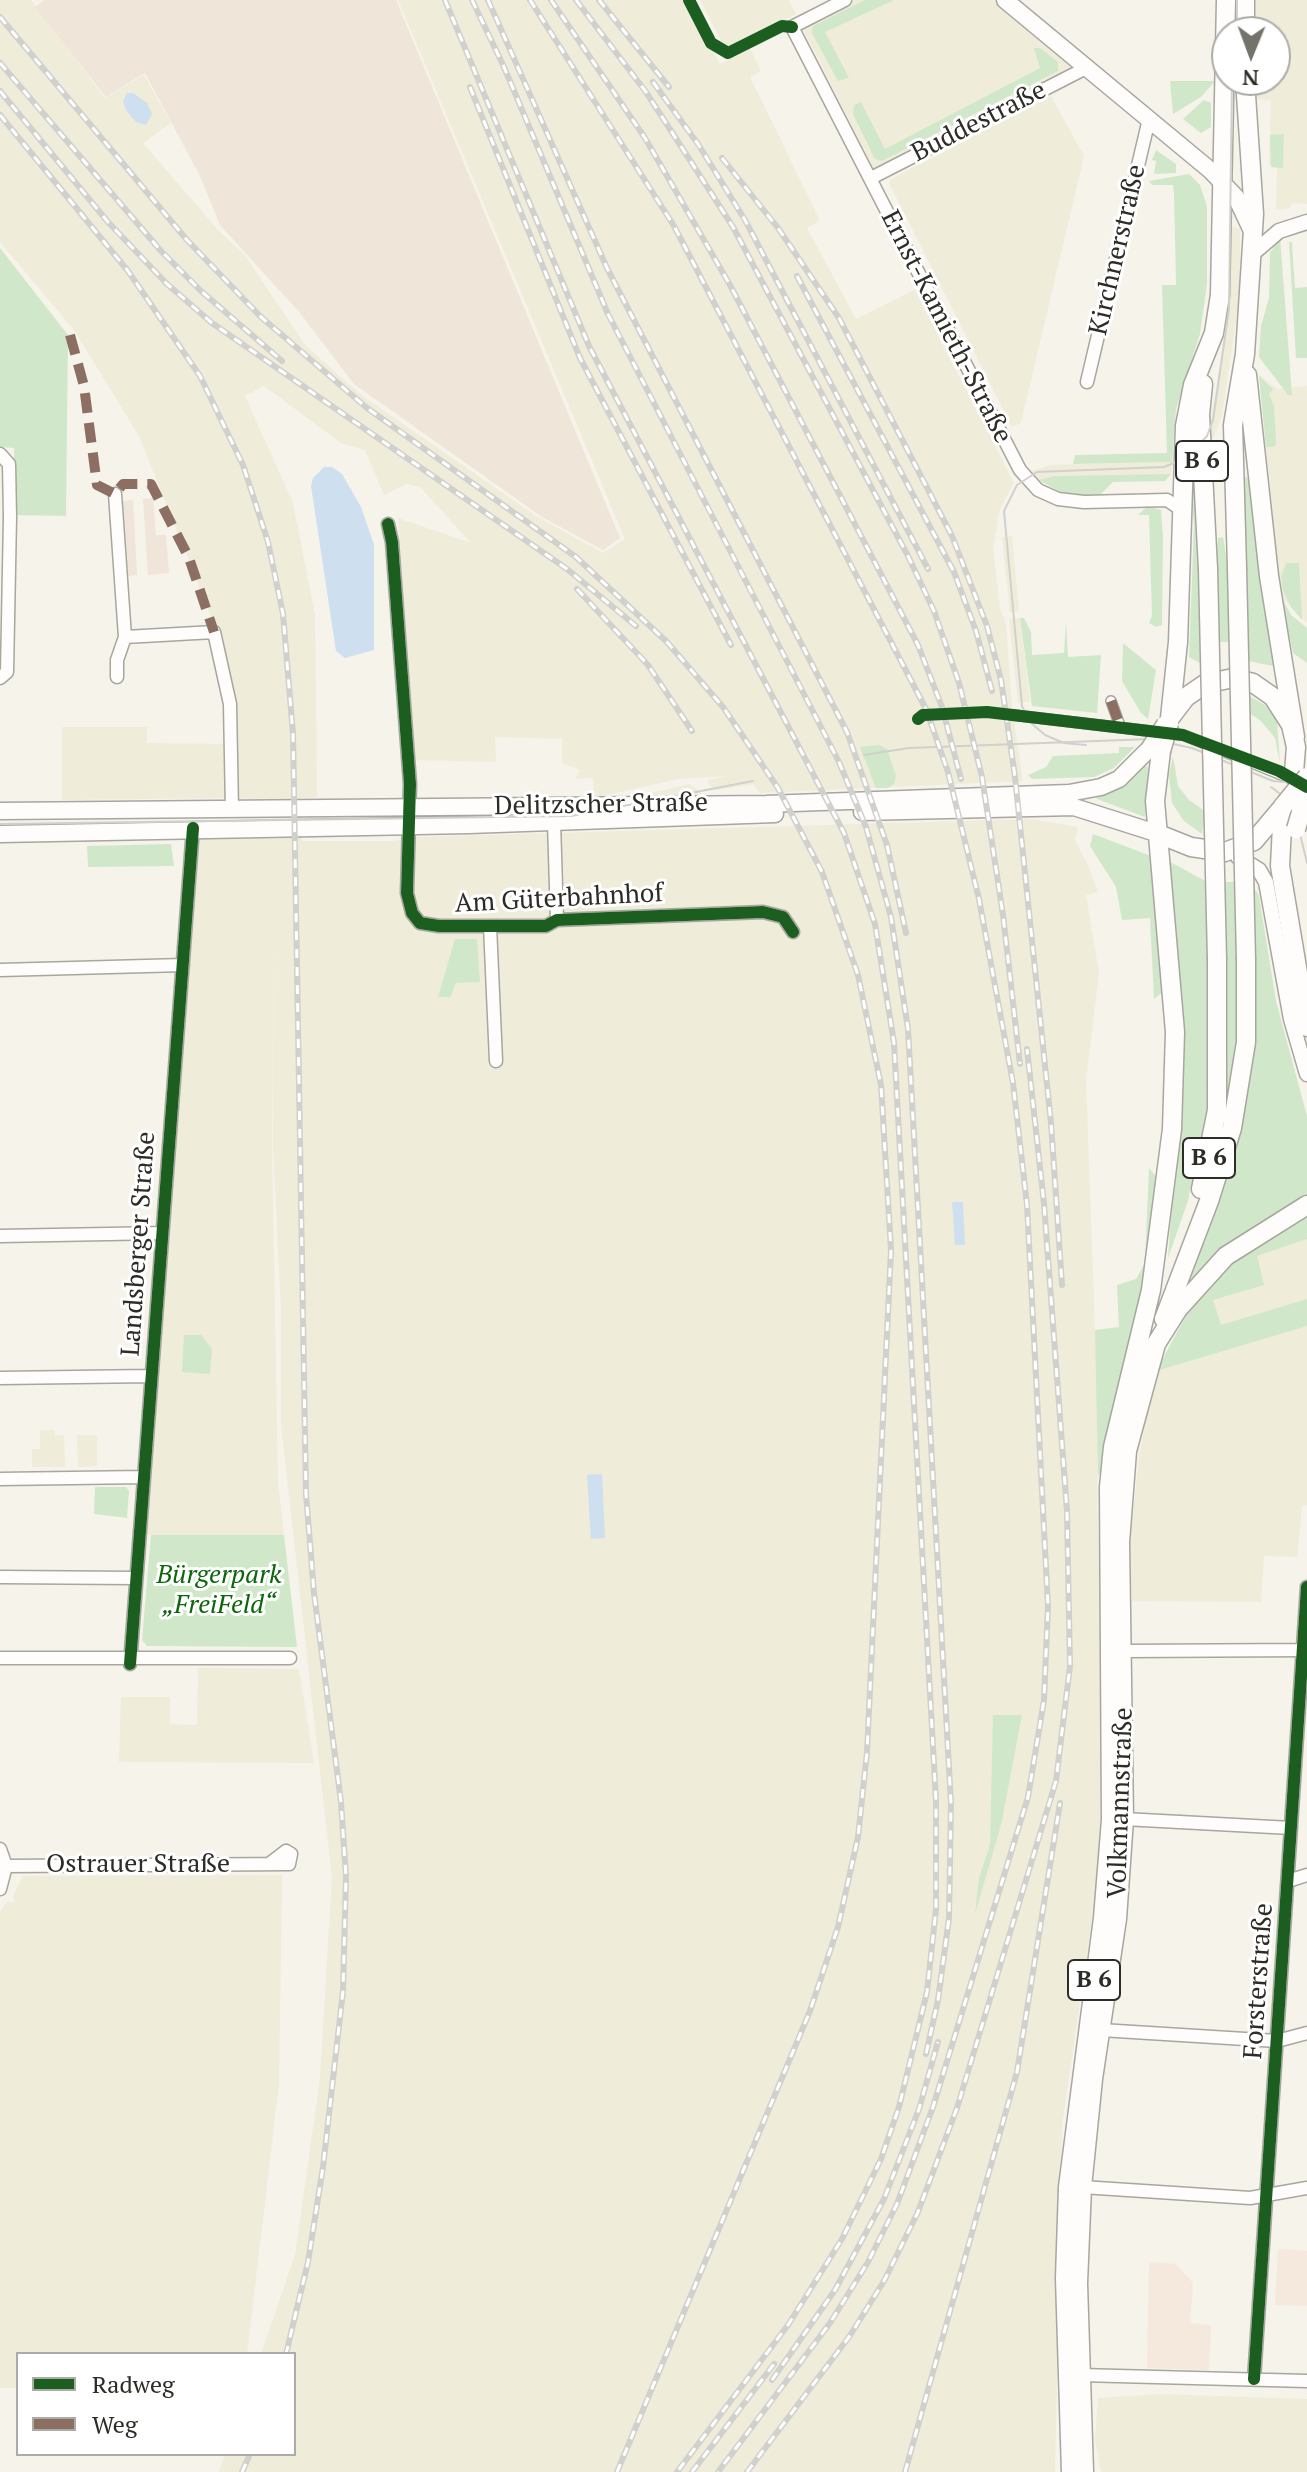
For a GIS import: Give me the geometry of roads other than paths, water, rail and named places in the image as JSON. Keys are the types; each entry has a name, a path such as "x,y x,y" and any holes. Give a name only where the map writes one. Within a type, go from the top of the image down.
{"main road":[{"path":"1005,0 1222,182 1242,205 1252,232"},
{"path":"1222,182 1226,0"},
{"path":"1148,1344 1232,1128 1246,1042 1233,425 1245,354 1254,202 1246,96"},
{"name":"B 6","path":"1148,1344 1192,1218 1213,1141 1218,1082 1208,569 1200,415 1220,295 1222,182"},
{"path":"1168,721 1178,642 1189,402 1208,353"},
{"name":"B 6","path":"1245,354 1269,576 1297,682 1295,737 1301,774"},
{"path":"1148,1344 1172,1129 1175,1045 1166,913 1156,833 1155,750 1168,721 1195,689 1233,678 1297,682"},
{"path":"1233,678 1253,683 1273,697 1295,737"},
{"name":"Delitzscher Straße","path":"0,834 1069,793 1101,787 1119,779 1155,750"},
{"path":"1156,833 1191,847 1225,852 1254,841 1284,804 1301,774"},
{"path":"1282,888 1307,790"},
{"path":"1284,804 1279,843 1282,888 1307,1027"},
{"name":"Delitzscher Straße","path":"0,811 232,810 554,822 1063,806 1093,810 1156,833"},
{"name":"Volkmannstraße","path":"1071,2472 1065,2278 1068,2187 1103,1918 1111,1820 1109,1487 1113,1447 1148,1344 1206,1275 1248,1241 1307,1205"},
{"name":"Volkmannstraße","path":"1084,2472 1080,2375 1082,2187 1117,1919 1124,1819 1124,1651 1120,1542 1123,1486 1148,1344"}],"street":[{"name":"Ernst-Kamieth-Straße","path":"845,0 792,27 1020,470 1047,495 1084,502 1167,500 1182,510"},
{"name":"Buddestraße","path":"871,178 1088,67"},
{"name":"Kirchnerstraße","path":"1087,382 1149,119"},
{"path":"1251,255 1279,231 1307,222"},
{"path":"0,454 9,464 10,517 7,672 0,678"},
{"path":"115,494 125,637 117,660 117,677"},
{"path":"388,524 410,784 408,818"},
{"path":"125,637 214,632 230,704 232,810"},
{"path":"1111,701 1120,726"},
{"path":"1013,715 1183,735 1279,771 1307,790"},
{"name":"Am Güterbahnhof","path":"408,818 407,893 412,913 420,923 439,926 546,926 557,920 763,912 783,917 793,932"},
{"name":"Am Güterbahnhof","path":"554,822 557,920"},
{"name":"Landsberger Straße","path":"130,1661 193,828"},
{"path":"1225,852 1254,866 1266,882 1291,1019 1307,1074"},
{"name":"Am Güterbahnhof","path":"490,926 496,1061"},
{"path":"0,970 183,965"},
{"path":"0,1236 162,1233"},
{"path":"0,1378 151,1376"},
{"path":"0,1479 143,1477"},
{"path":"0,1577 135,1578"},
{"name":"Forsterstraße","path":"1254,2379 1307,1587"},
{"path":"1124,1651 1305,1650"},
{"path":"0,1658 130,1661 290,1658"},
{"path":"1124,1819 1291,1828"},
{"path":"0,1849 6,1866 0,1889"},
{"name":"Ostrauer Straße","path":"6,1866 269,1864"},
{"path":"1288,1881 1307,1875"},
{"path":"1101,2030 1277,2041 1307,2033"},
{"path":"1082,2187 1266,2198 1307,2188"},
{"path":"1080,2375 1307,2381"}],"water":[{"path":"127,93 133,93 147,103 152,114 146,125 136,122 126,110 123,101"},
{"path":"324,467 332,467 342,474 361,507 374,545 374,650 345,658 336,651 311,486 313,478"},
{"path":"952,1202 963,1202 965,1245 955,1245"},
{"path":"602,1474 605,1538 591,1539 587,1475"}],"tunnel":[{"path":"923,715 987,712 1013,715"}],"tram line":[{"path":"1237,0 1237,16"},
{"path":"1086,745 1064,743 1045,735 1030,722 1022,706 1004,511 1017,485 1037,472 1164,467 1186,458 1207,436 1213,420 1229,309 1232,96"},
{"path":"864,755 909,748 1150,739 1192,748 1273,781 1307,784"},
{"path":"0,824 571,816 753,781"},
{"path":"1271,787 1283,796 1296,817 1307,863"}],"railway":[{"path":"445,0 589,346 844,833 875,924 894,1043 936,1801 936,1909 927,1992 899,2107 881,2159 842,2239 788,2325 677,2472"},
{"path":"472,0 504,67 608,314 839,762 866,827 891,917 908,1029 951,1804 949,1918 938,2000 926,2054"},
{"path":"488,0 607,268 847,732 887,845 906,933"},
{"path":"530,0 674,226 926,709 948,772 979,899 1013,1083 1027,1205 1048,1606 1044,1700 1028,1797 933,2107 897,2204 868,2262 830,2323 718,2472"},
{"path":"551,0 645,138 730,285 918,645 942,707 961,779"},
{"path":"576,0 646,92 733,227 908,556 934,611 959,683 982,777 1003,915 1020,1064"},
{"path":"599,0 669,87"},
{"path":"0,17 187,240 261,317 367,408 576,557 667,642 723,707 778,788 822,872 858,975 881,1085 891,1250 867,1752 858,1837 838,1927 810,2011 617,2472"},
{"path":"0,63 161,251 201,291 282,361"},
{"path":"653,82 698,144 745,220 928,569"},
{"path":"470,87 580,358 731,645"},
{"path":"0,91 108,222 167,284 212,323 567,569 636,626"},
{"path":"0,115 128,271 200,376 243,465 268,542 283,614 293,734 306,1494 314,1593 341,1802 346,1877 343,1991 323,2167 308,2262 286,2352"},
{"path":"722,158 778,228 839,318 952,536 987,626 1001,680 1015,777 1051,1123 1062,1285"},
{"path":"797,276 954,572 976,631 992,691"},
{"path":"577,589 648,665 692,731"},
{"path":"747,2472 849,2337 884,2281 918,2212 957,2108 1056,1781 1070,1666 1067,1511 1044,1204 1027,1049"},
{"path":"905,2472 1017,2072 1060,1803"},
{"path":"772,2380 835,2290 884,2199 919,2109 938,2042"},
{"path":"692,2472 774,2364"},
{"path":"242,2472 249,2456"}],"park label":[{"name":"Bürgerpark „FreiFeld“","path":"219,1591"}]}
